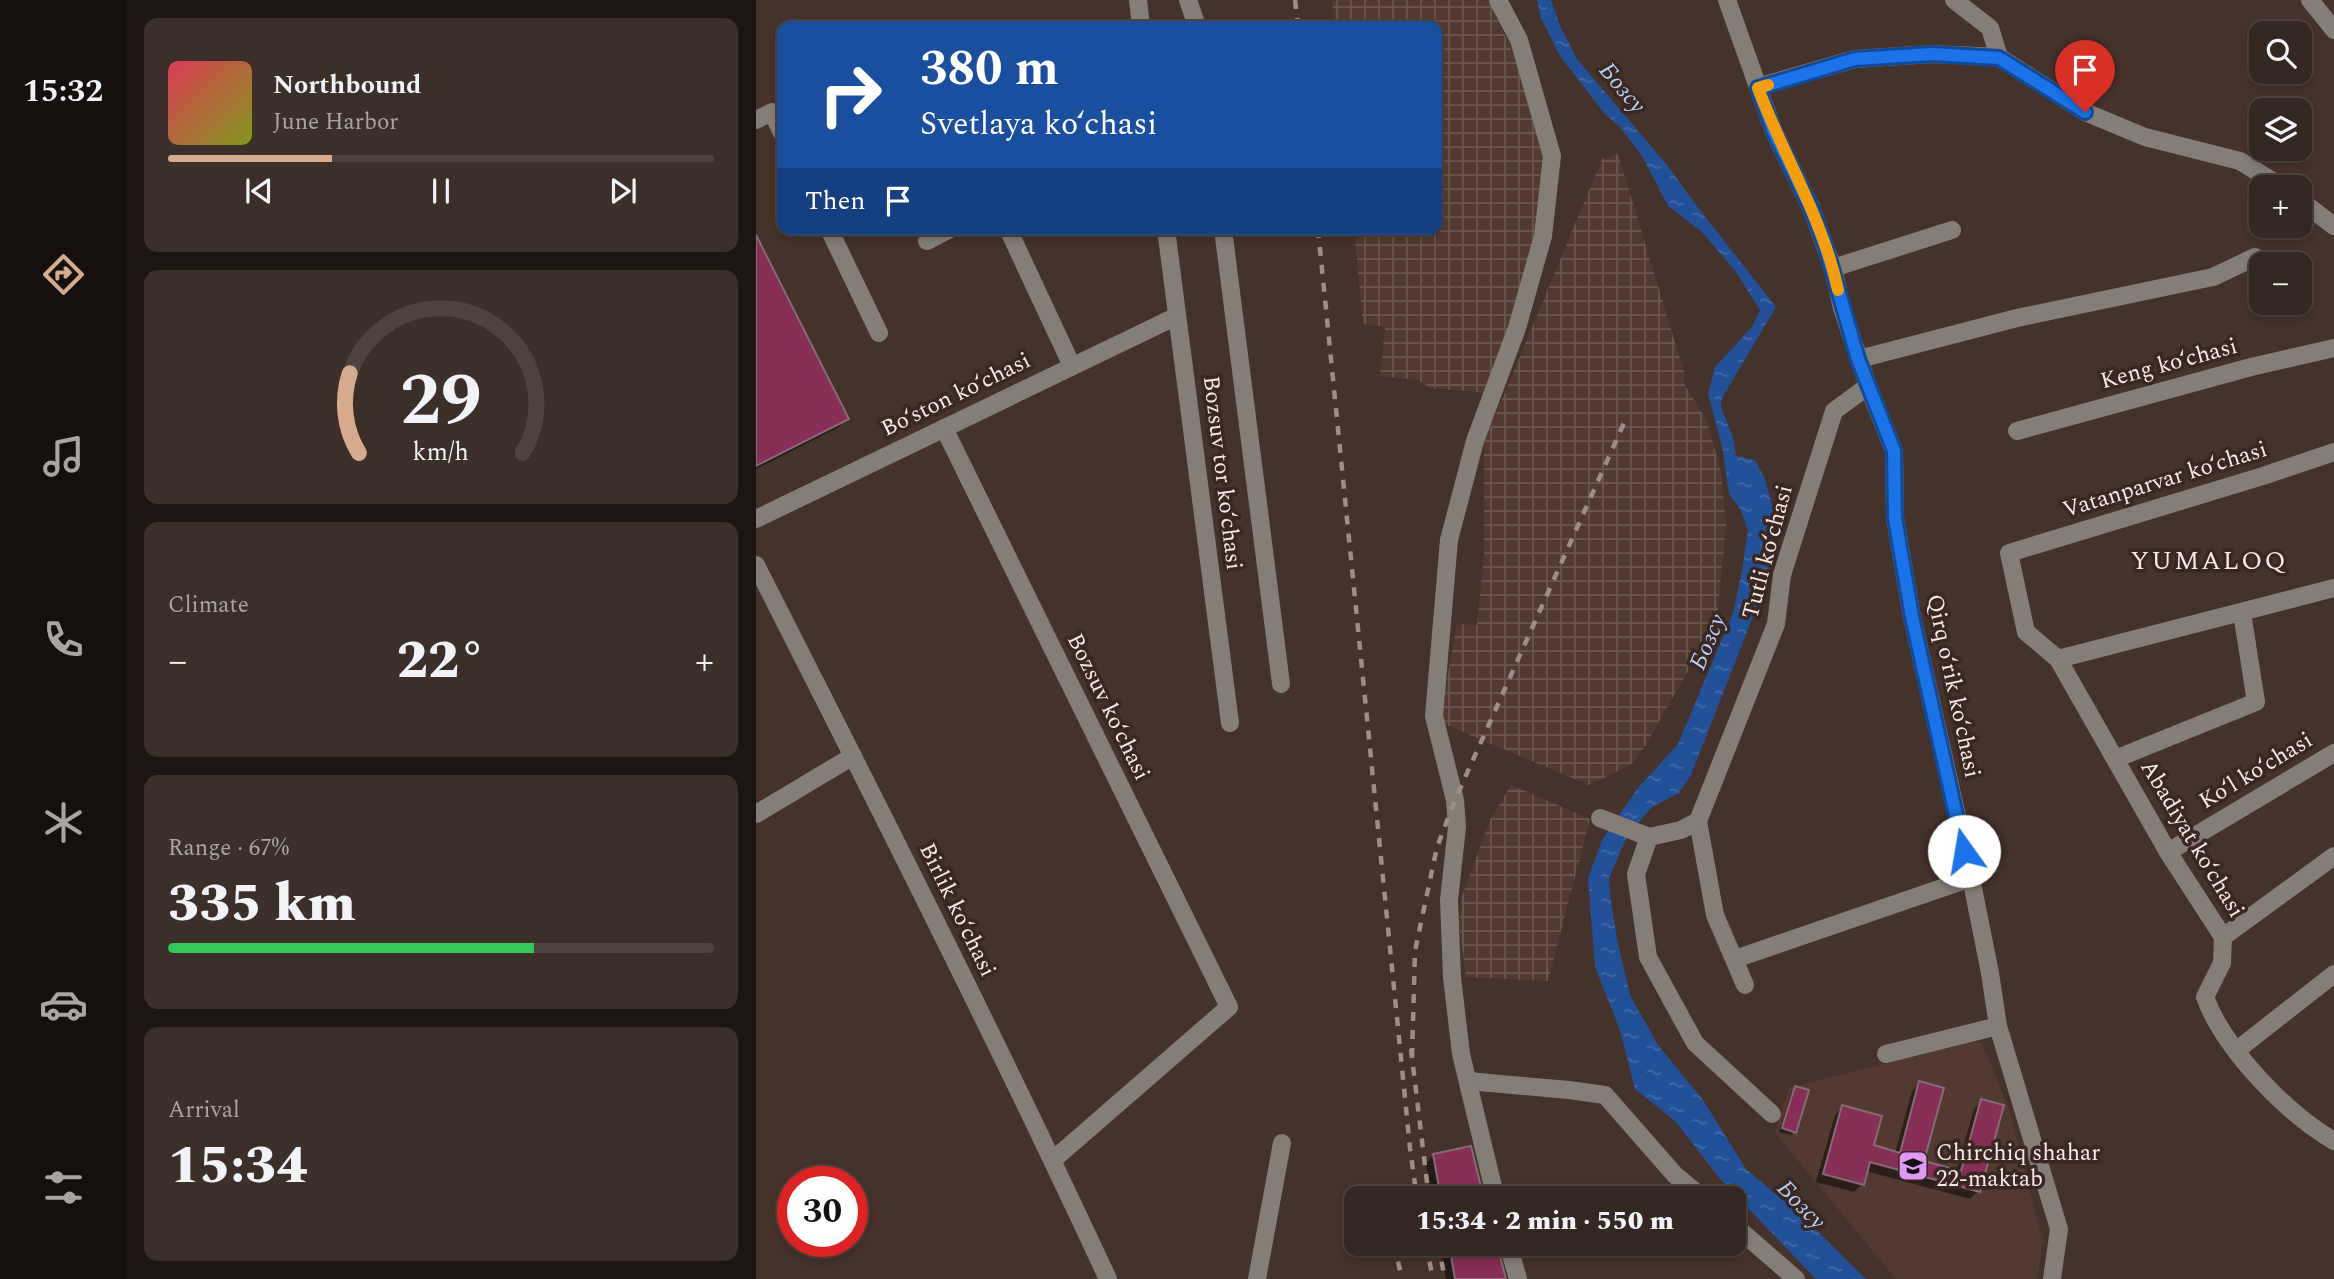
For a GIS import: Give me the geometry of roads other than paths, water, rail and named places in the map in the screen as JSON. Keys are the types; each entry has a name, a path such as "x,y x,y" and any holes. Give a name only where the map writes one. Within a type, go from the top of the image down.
{"street":[{"path":"1138,0 1141,21"},
{"path":"1188,0 1195,21"},
{"path":"1493,1186 1461,1055 1452,977 1449,900 1457,827 1455,800 1434,716 1448,540 1475,441 1517,328 1543,236 1552,156 1519,40 1498,0"},
{"name":"Qirq o‘rik ko‘chasi","path":"1727,0 1774,132 1811,208 1833,268 1858,359 1894,451 1895,518 1912,617 1971,878 1998,1026 2059,1228 2052,1279"},
{"path":"1954,0 1990,28 1999,58"},
{"path":"2310,0 2334,30"},
{"path":"1758,88 1855,59 1932,54 1999,58 2085,112 2145,137 2240,160 2263,175"},
{"path":"756,120 772,112 777,122"},
{"path":"2312,209 2334,226"},
{"path":"1833,268 1952,230"},
{"path":"832,235 879,333"},
{"path":"927,241 938,235"},
{"path":"1011,235 1072,366"},
{"name":"Bozsuv tor ko‘chasi","path":"1167,235 1230,723"},
{"path":"1224,235 1281,684"},
{"path":"1858,359 2017,318 2213,277 2249,260"},
{"name":"Bo‘ston ko‘chasi","path":"756,519 1177,316"},
{"name":"Keng ko‘chasi","path":"2018,431 2334,348"},
{"name":"Tutli ko‘chasi","path":"1698,821 1776,624 1783,575 1834,411 1868,386"},
{"name":"Bozsuv ko‘chasi","path":"944,428 1228,1007 1053,1160"},
{"name":"Vatanparvar ko‘chasi","path":"2009,553 2334,452"},
{"name":"Abadiyat ko‘chasi","path":"2009,553 2026,632 2058,659 2168,852 2223,937 2222,963 2205,997 2212,1018 2264,1085 2320,1133 2334,1141"},
{"name":"Birlik ko‘chasi","path":"756,565 1053,1160 1108,1279"},
{"path":"2058,659 2334,589"},
{"name":"Abadiyat ko‘chasi","path":"2115,759 2256,702 2242,613"},
{"name":"Ko‘l ko‘chasi","path":"2168,852 2334,753"},
{"path":"756,814 853,756"},
{"path":"1600,818 1649,837 1681,830 1698,821 1715,915 1745,985"},
{"path":"1649,837 1636,874 1648,957 1695,1043 1772,1114"},
{"path":"2223,937 2334,856"},
{"path":"1735,960 1971,878"},
{"path":"2237,1049 2334,974"},
{"path":"1886,1054 1998,1026"},
{"path":"1468,1081 1605,1095 1675,1175 1688,1186"},
{"path":"1257,1279 1282,1143"},
{"path":"1746,1236 1796,1279"},
{"path":"1511,1256 1518,1279"}],"water":[{"name":"Бозсу","path":"1537,0 1551,0 1561,28 1577,59 1667,165 1776,307 1722,398 1721,407 1733,437 1736,456 1755,460 1765,479 1775,517 1772,556 1763,591 1691,775 1679,793 1652,807 1627,836 1609,878 1617,939 1630,995 1658,1045 1703,1100 1746,1169 1805,1219 1866,1279 1816,1279 1746,1206 1746,1186 1727,1186 1675,1121 1635,1089 1620,1030 1595,967 1588,878 1602,840 1637,789 1678,744 1733,613 1748,530 1740,509 1729,494 1722,446 1708,394 1715,367 1752,327 1760,310 1736,272 1702,232 1668,206 1642,156 1620,127 1604,113 1560,56 1541,18"}],"railway":[{"path":"1295,0 1297,21"},
{"path":"1319,235 1415,1186"},
{"path":"1412,1057 1415,951 1437,847 1455,800 1624,423"},
{"path":"1411,1049 1427,1186"},
{"path":"1397,1256 1402,1279"},
{"path":"1428,1256 1433,1279"},
{"path":"1440,1256 1445,1279"}],"place":[{"name":"Chirchiq shahar 22-maktab","path":"1913,1166"}],"district":[{"name":"YUMALOQ","path":"2209,561"}]}
